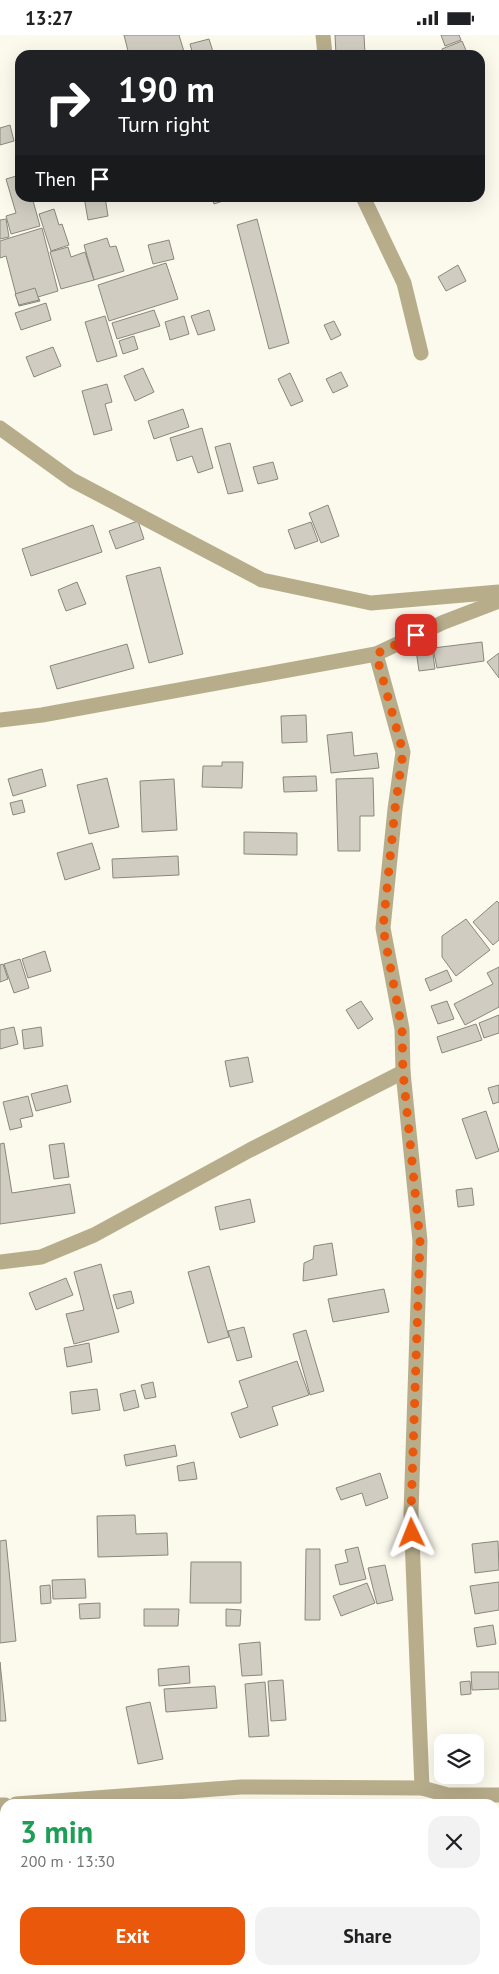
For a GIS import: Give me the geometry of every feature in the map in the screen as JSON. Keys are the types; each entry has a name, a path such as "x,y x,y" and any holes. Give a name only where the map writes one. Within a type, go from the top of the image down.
{"street":[{"path":"323,35 324,50"},
{"path":"365,202 404,283 421,353"},
{"path":"0,428 72,480 262,580 371,603 499,591"},
{"path":"0,720 42,715 376,654 444,622 499,601"},
{"path":"376,654 403,752 395,809 383,928 402,1029 403,1072 420,1241 411,1513 422,1788"},
{"path":"0,1262 41,1257 94,1235 250,1150 403,1072"},
{"path":"82,1799 241,1787 422,1788 449,1799 499,1795"}],"building":[{"path":"124,35 179,35 184,50 128,50"},
{"path":"335,35 364,35 365,50 336,50"},
{"path":"441,35 459,35 461,40 445,46"},
{"path":"209,39 212,50 192,50 190,44"},
{"path":"462,41 466,50 442,50"},
{"path":"10,125 14,141 0,145 0,128"},
{"path":"15,176 15,202 33,202 40,226 11,234 6,216 16,213 6,179"},
{"path":"85,202 106,202 108,216 88,220"},
{"path":"54,209 59,225 62,224 69,245 51,251 39,214"},
{"path":"6,219 9,237 0,239 0,220"},
{"path":"257,219 289,343 269,349 237,225"},
{"path":"42,228 58,291 38,297 40,301 19,306 6,256 0,258 0,241"},
{"path":"107,238 110,247 116,246 124,271 94,280 84,245"},
{"path":"169,240 174,259 153,264 148,245"},
{"path":"68,247 71,257 85,252 94,280 61,289 50,252"},
{"path":"166,263 178,299 109,321 98,285"},
{"path":"458,265 466,281 446,291 438,277"},
{"path":"35,288 39,300 19,305 15,294"},
{"path":"46,303 51,320 21,330 15,313"},
{"path":"154,310 160,326 117,339 112,323"},
{"path":"209,310 215,330 198,335 191,316"},
{"path":"105,316 117,356 97,362 85,322"},
{"path":"184,316 189,334 170,340 165,322"},
{"path":"334,321 341,335 331,340 324,325"},
{"path":"134,336 138,349 123,354 119,341"},
{"path":"53,347 61,366 34,377 26,357"},
{"path":"143,368 154,392 135,401 124,376"},
{"path":"341,372 348,386 333,393 326,379"},
{"path":"290,373 303,401 291,406 278,379"},
{"path":"107,384 112,402 105,404 112,430 94,435 82,391"},
{"path":"183,409 189,427 154,439 148,421"},
{"path":"202,428 213,468 198,473 192,456 177,461 170,438"},
{"path":"230,443 243,491 228,494 215,447"},
{"path":"273,462 278,479 258,484 253,467"},
{"path":"328,505 339,536 321,543 309,513"},
{"path":"138,521 144,539 116,549 109,531"},
{"path":"311,522 318,541 295,549 288,530"},
{"path":"93,525 102,552 31,576 22,549"},
{"path":"160,567 183,654 149,663 126,576"},
{"path":"77,582 86,604 66,611 58,590"},
{"path":"482,642 484,661 437,668 433,648"},
{"path":"127,644 134,668 57,689 50,666"},
{"path":"432,647 435,669 419,671 416,650"},
{"path":"499,653 499,678 487,662"},
{"path":"306,715 307,742 282,743 281,716"},
{"path":"352,732 354,756 377,753 379,768 331,773 327,735"},
{"path":"222,762 243,762 242,788 202,787 203,766 222,766"},
{"path":"42,769 46,786 13,796 8,779"},
{"path":"316,776 317,791 284,792 283,777"},
{"path":"107,778 119,827 89,834 77,785"},
{"path":"373,778 374,816 360,816 360,851 338,851 336,779"},
{"path":"174,779 177,830 142,832 140,781"},
{"path":"22,800 25,812 13,815 10,803"},
{"path":"244,832 297,833 297,855 244,854"},
{"path":"92,843 100,869 65,880 57,853"},
{"path":"178,856 179,875 113,878 112,859"},
{"path":"497,901 499,903 499,940 493,945 473,922"},
{"path":"466,919 490,950 456,976 442,957 442,936"},
{"path":"45,951 51,971 28,978 22,959"},
{"path":"20,959 29,988 14,993 4,964"},
{"path":"3,964 8,979 0,982 0,965"},
{"path":"499,967 499,1007 465,1025 454,1004 493,984 487,973"},
{"path":"447,970 452,981 430,991 425,979"},
{"path":"361,1001 373,1019 358,1029 346,1010"},
{"path":"447,1001 454,1019 438,1024 431,1006"},
{"path":"499,1015 499,1033 484,1038 479,1023"},
{"path":"476,1024 482,1040 442,1053 437,1037"},
{"path":"14,1027 18,1044 0,1049 0,1030"},
{"path":"41,1027 43,1046 24,1049 22,1030"},
{"path":"248,1057 253,1082 230,1087 225,1061"},
{"path":"67,1085 71,1102 36,1111 31,1094"},
{"path":"499,1085 499,1102 493,1104 488,1088"},
{"path":"28,1096 33,1116 20,1119 22,1127 10,1130 3,1102"},
{"path":"486,1111 499,1151 476,1159 462,1119"},
{"path":"4,1143 12,1193 70,1184 75,1213 0,1224 0,1144"},
{"path":"64,1143 69,1177 54,1179 49,1145"},
{"path":"472,1188 474,1205 458,1207 456,1190"},
{"path":"250,1199 255,1222 220,1230 215,1207"},
{"path":"332,1243 337,1275 303,1281 304,1263 313,1259 314,1246"},
{"path":"101,1264 119,1332 74,1344 66,1314 84,1310 74,1272"},
{"path":"209,1266 229,1337 208,1343 188,1272"},
{"path":"66,1278 73,1295 36,1310 29,1293"},
{"path":"384,1289 389,1312 333,1322 328,1299"},
{"path":"131,1291 134,1303 117,1309 113,1295"},
{"path":"244,1327 252,1357 237,1361 228,1331"},
{"path":"306,1330 324,1391 310,1395 293,1334"},
{"path":"89,1343 92,1362 67,1367 64,1348"},
{"path":"297,1361 309,1395 272,1407 278,1425 240,1438 231,1413 248,1407 239,1381"},
{"path":"153,1382 156,1397 145,1399 141,1385"},
{"path":"97,1389 100,1410 72,1414 70,1392"},
{"path":"135,1390 139,1407 124,1411 120,1394"},
{"path":"175,1445 177,1456 126,1466 124,1455"},
{"path":"194,1462 197,1479 179,1481 177,1466"},
{"path":"380,1473 388,1498 366,1506 362,1493 341,1500 336,1488"},
{"path":"135,1515 136,1534 167,1533 168,1555 98,1557 97,1516"},
{"path":"6,1540 16,1641 0,1643 0,1541"},
{"path":"498,1541 499,1570 475,1573 472,1544"},
{"path":"358,1547 366,1579 340,1585 335,1565 348,1562 345,1550"},
{"path":"306,1549 320,1549 320,1620 305,1620"},
{"path":"191,1562 241,1562 241,1603 190,1603"},
{"path":"385,1565 393,1600 377,1604 368,1568"},
{"path":"85,1579 86,1598 53,1599 52,1580"},
{"path":"499,1582 499,1610 475,1614 470,1586"},
{"path":"367,1583 375,1603 341,1616 333,1596"},
{"path":"50,1585 51,1603 41,1604 40,1586"},
{"path":"100,1603 100,1618 80,1619 79,1604"},
{"path":"144,1609 179,1609 178,1626 144,1626"},
{"path":"226,1609 241,1610 240,1626 226,1626"},
{"path":"493,1625 496,1644 477,1647 474,1628"},
{"path":"260,1642 262,1675 242,1676 239,1644"},
{"path":"0,1662 6,1721 0,1721"},
{"path":"189,1666 190,1683 159,1686 158,1669"},
{"path":"471,1672 499,1672 499,1689 472,1690"},
{"path":"283,1680 286,1720 271,1721 268,1681"},
{"path":"470,1681 471,1694 461,1695 460,1682"},
{"path":"265,1682 269,1736 249,1737 245,1684"},
{"path":"215,1686 217,1708 166,1712 164,1689"},
{"path":"150,1702 163,1759 138,1764 126,1707"}],"route":[{"path":"412,1533 415,1357 420,1241 403,1072 402,1029 383,928 395,809 403,752 376,654 416,635"}]}
